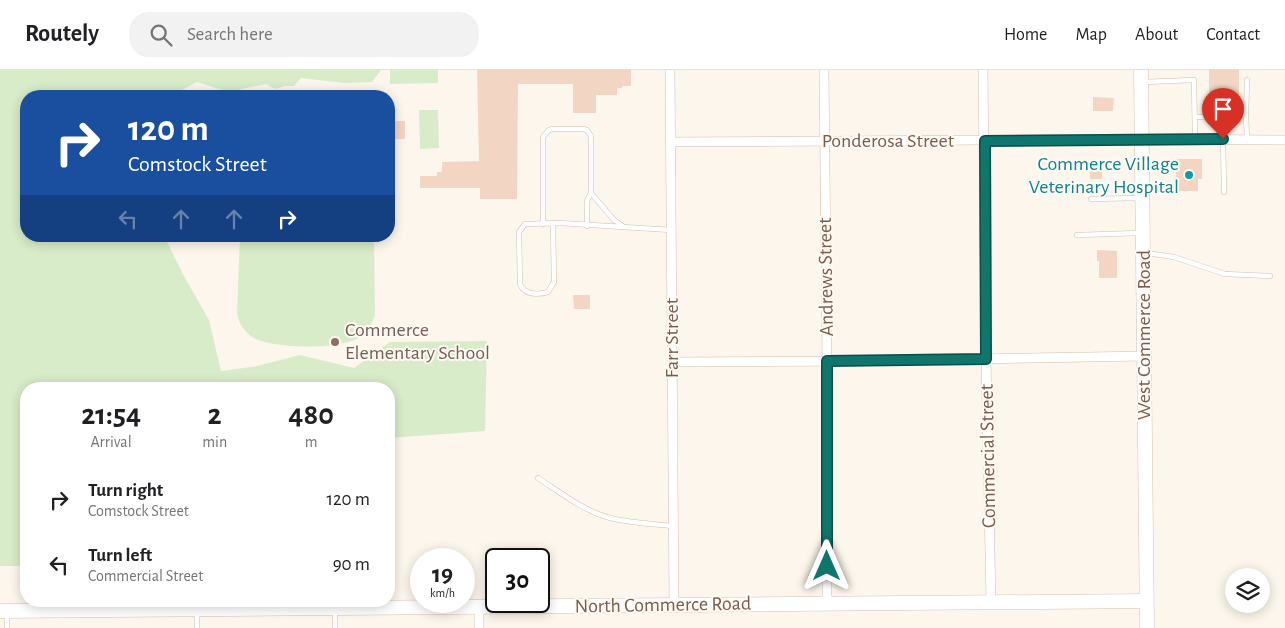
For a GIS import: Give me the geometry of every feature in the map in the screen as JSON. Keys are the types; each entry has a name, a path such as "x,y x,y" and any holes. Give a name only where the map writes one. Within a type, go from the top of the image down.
{"main road":[{"name":"West Commerce Road","path":"1141,76 1147,628"},
{"name":"North Commerce Road","path":"4,611 1146,601"}],"street":[{"name":"Farr Street","path":"670,70 674,606"},
{"name":"Andrews Street","path":"824,70 827,604"},
{"name":"Commercial Street","path":"983,70 991,602"},
{"name":"Ponderosa Street","path":"670,142 1285,140"},
{"path":"672,362 1145,356"},
{"path":"478,607 479,628"}],"lane":[{"path":"1141,76 1194,80 1196,139"},
{"path":"1246,80 1246,140"},
{"path":"1195,117 1246,115"},
{"path":"543,224 542,140 549,130 583,129 589,132 591,136 591,193 587,201 587,226"},
{"path":"1223,139 1224,192"},
{"path":"591,193 614,220 625,227"},
{"path":"1091,199 1143,198"},
{"path":"553,224 554,282 548,292 527,293 520,284 519,232 525,224 553,224 671,230"},
{"path":"1078,235 1144,233"},
{"path":"1144,253 1174,257 1225,274 1270,276"},
{"path":"538,478 578,504 609,518 673,526"},
{"path":"335,608 335,628"},
{"path":"197,610 197,628"},
{"path":"4,611 7,628"}],"green space":[{"path":"0,70 381,70 372,82 345,83 301,78 294,86 275,89 266,84 238,90 222,90 197,82 182,90 20,90 20,242 167,242 209,320 221,371 257,366 300,355 354,368 390,342 487,341 485,431 395,438 395,382 20,382 20,566 0,566"},
{"path":"390,70 438,70 438,83 390,84"},
{"path":"419,110 438,110 439,148 420,149"},
{"path":"240,242 374,242 375,315 367,331 354,340 341,344 309,347 264,342 247,333 239,321 237,313"}],"building":[{"path":"477,70 631,70 631,86 617,88 617,95 596,95 596,113 573,113 573,84 518,84 517,199 480,199 480,188 420,188 420,176 437,176 437,172 442,172 442,162 479,161"},
{"path":"1209,70 1239,70 1239,103 1209,104"},
{"path":"1093,97 1114,98 1113,111 1093,111"},
{"path":"395,121 405,121 405,139 395,139"},
{"name":"Commerce Village Veterinary Hospital","path":"1172,159 1202,159 1202,179 1198,179 1198,191 1176,191 1176,171 1172,171"},
{"path":"1090,165 1102,165 1102,179 1090,179"},
{"path":"1097,250 1117,251 1117,278 1099,278"},
{"path":"573,295 590,295 590,309 574,309"}],"place":[{"name":"Commerce Village Veterinary Hospital","path":"1189,175"},
{"name":"Commerce Elementary School","path":"335,342"}],"route":[{"path":"827,566 827,361 986,359 985,141 1223,139"}]}
